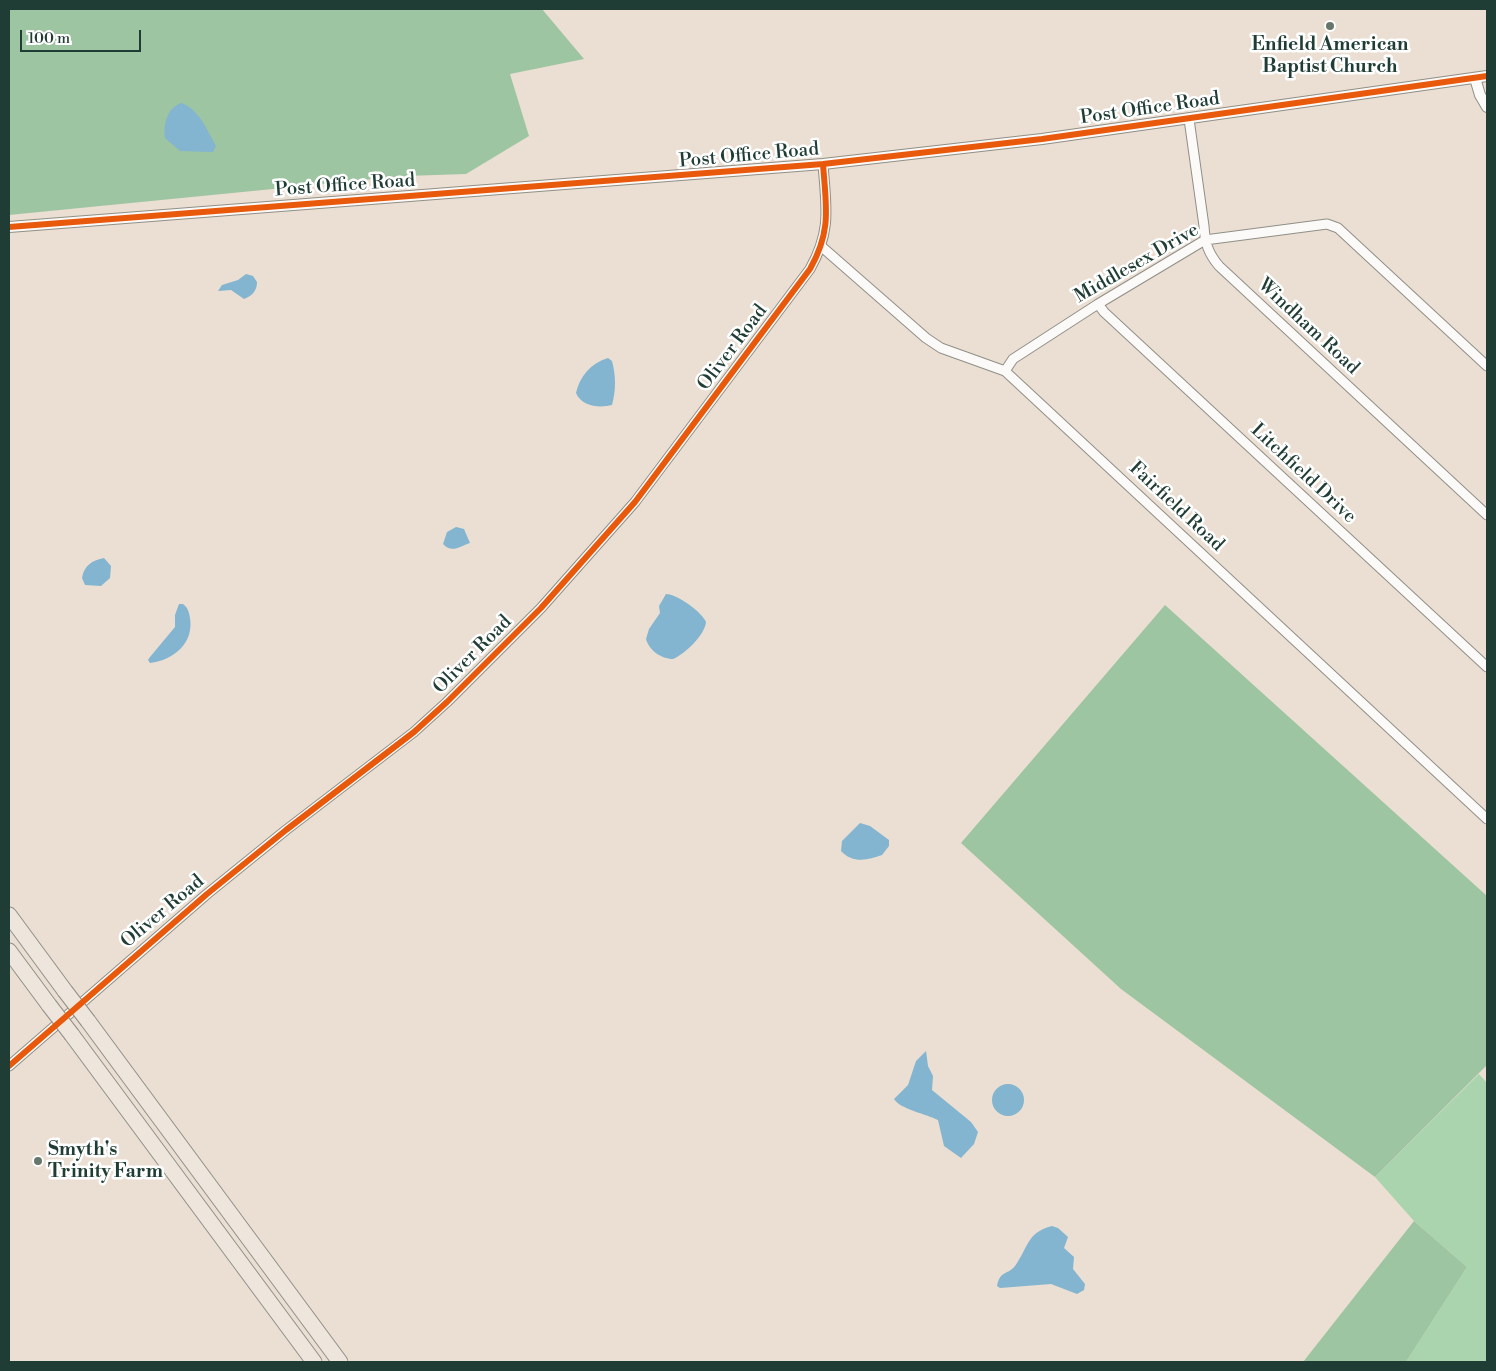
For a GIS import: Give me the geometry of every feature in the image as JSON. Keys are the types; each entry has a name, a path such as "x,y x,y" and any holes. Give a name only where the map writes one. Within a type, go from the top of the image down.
{"highway":[{"path":"9,915 340,1362"},
{"path":"9,951 314,1362"}],"street":[{"name":"Post Office Road","path":"9,227 823,164 1188,119 1487,76"},
{"path":"1475,78 1480,95 1487,107"},
{"name":"Windham Road","path":"1188,119 1204,226 1204,240 1209,254 1218,266 1487,516"},
{"name":"Oliver Road","path":"9,1066 207,894 286,830 414,732 534,615 635,502 792,294 822,248 826,212 823,164"},
{"name":"Middlesex Drive","path":"1005,370 1013,359 1098,304 1204,240 1327,224 1338,228 1487,366"},
{"name":"Fairfield Road","path":"822,248 926,338 941,348 1005,370 1487,819"},
{"name":"Litchfield Drive","path":"1098,304 1104,312 1487,667"}],"green space":[{"path":"9,9 542,9 584,59 510,74 529,136 466,174 405,176 9,215"},
{"path":"1165,605 1487,896 1487,1065 1375,1177 1121,989 961,843"},
{"path":"1479,1074 1487,1083 1487,1362 1406,1362 1467,1267 1414,1221 1375,1177"},
{"path":"1414,1221 1467,1267 1406,1362 1303,1362"}],"water":[{"path":"181,103 193,110 202,121 216,146 213,152 180,151 165,138 165,128 169,113 176,105"},
{"path":"246,274 253,276 257,282 255,291 249,296 244,299 231,290 218,291 222,285 238,280"},
{"path":"608,358 612,361 615,378 612,405 597,406 587,404 576,393 580,381 591,367"},
{"path":"456,527 464,529 470,543 453,549 446,547 443,544 447,532"},
{"path":"104,558 111,566 110,578 101,586 85,585 82,578 87,566 96,560"},
{"path":"666,594 689,604 700,613 706,622 702,633 694,644 673,659 656,653 646,639 649,629 660,613 659,606"},
{"path":"179,604 183,604 189,612 189,635 180,649 174,654 150,663 148,660 150,657 175,627 175,615"},
{"path":"860,823 870,826 889,840 889,846 882,855 861,860 850,858 841,851 842,841"},
{"path":"926,1051 928,1066 933,1076 932,1090 971,1122 978,1132 974,1144 961,1158 944,1146 938,1120 902,1106 894,1099 908,1085 916,1061"},
{"path":"1008,1084 1014,1085 1019,1089 1023,1094 1023,1106 1019,1111 1014,1115 1008,1116 1002,1115 997,1111 993,1106 992,1100 993,1094 997,1089 1002,1085"},
{"path":"1052,1226 1058,1228 1068,1237 1064,1248 1074,1257 1073,1269 1085,1284 1084,1290 1077,1294 1051,1284 1000,1288 997,1286 1000,1277 1015,1266 1033,1237 1038,1232"}],"cycle path":[{"path":"9,227 823,164 1042,139 1487,76"},
{"path":"9,1066 207,894 286,830 414,732 447,702 541,608 635,502 810,269 817,255 825,230 826,206 823,164"}],"place":[{"name":"Enfield American Baptist Church","path":"1330,26"},
{"name":"Smyth's Trinity Farm","path":"38,1161"}]}
